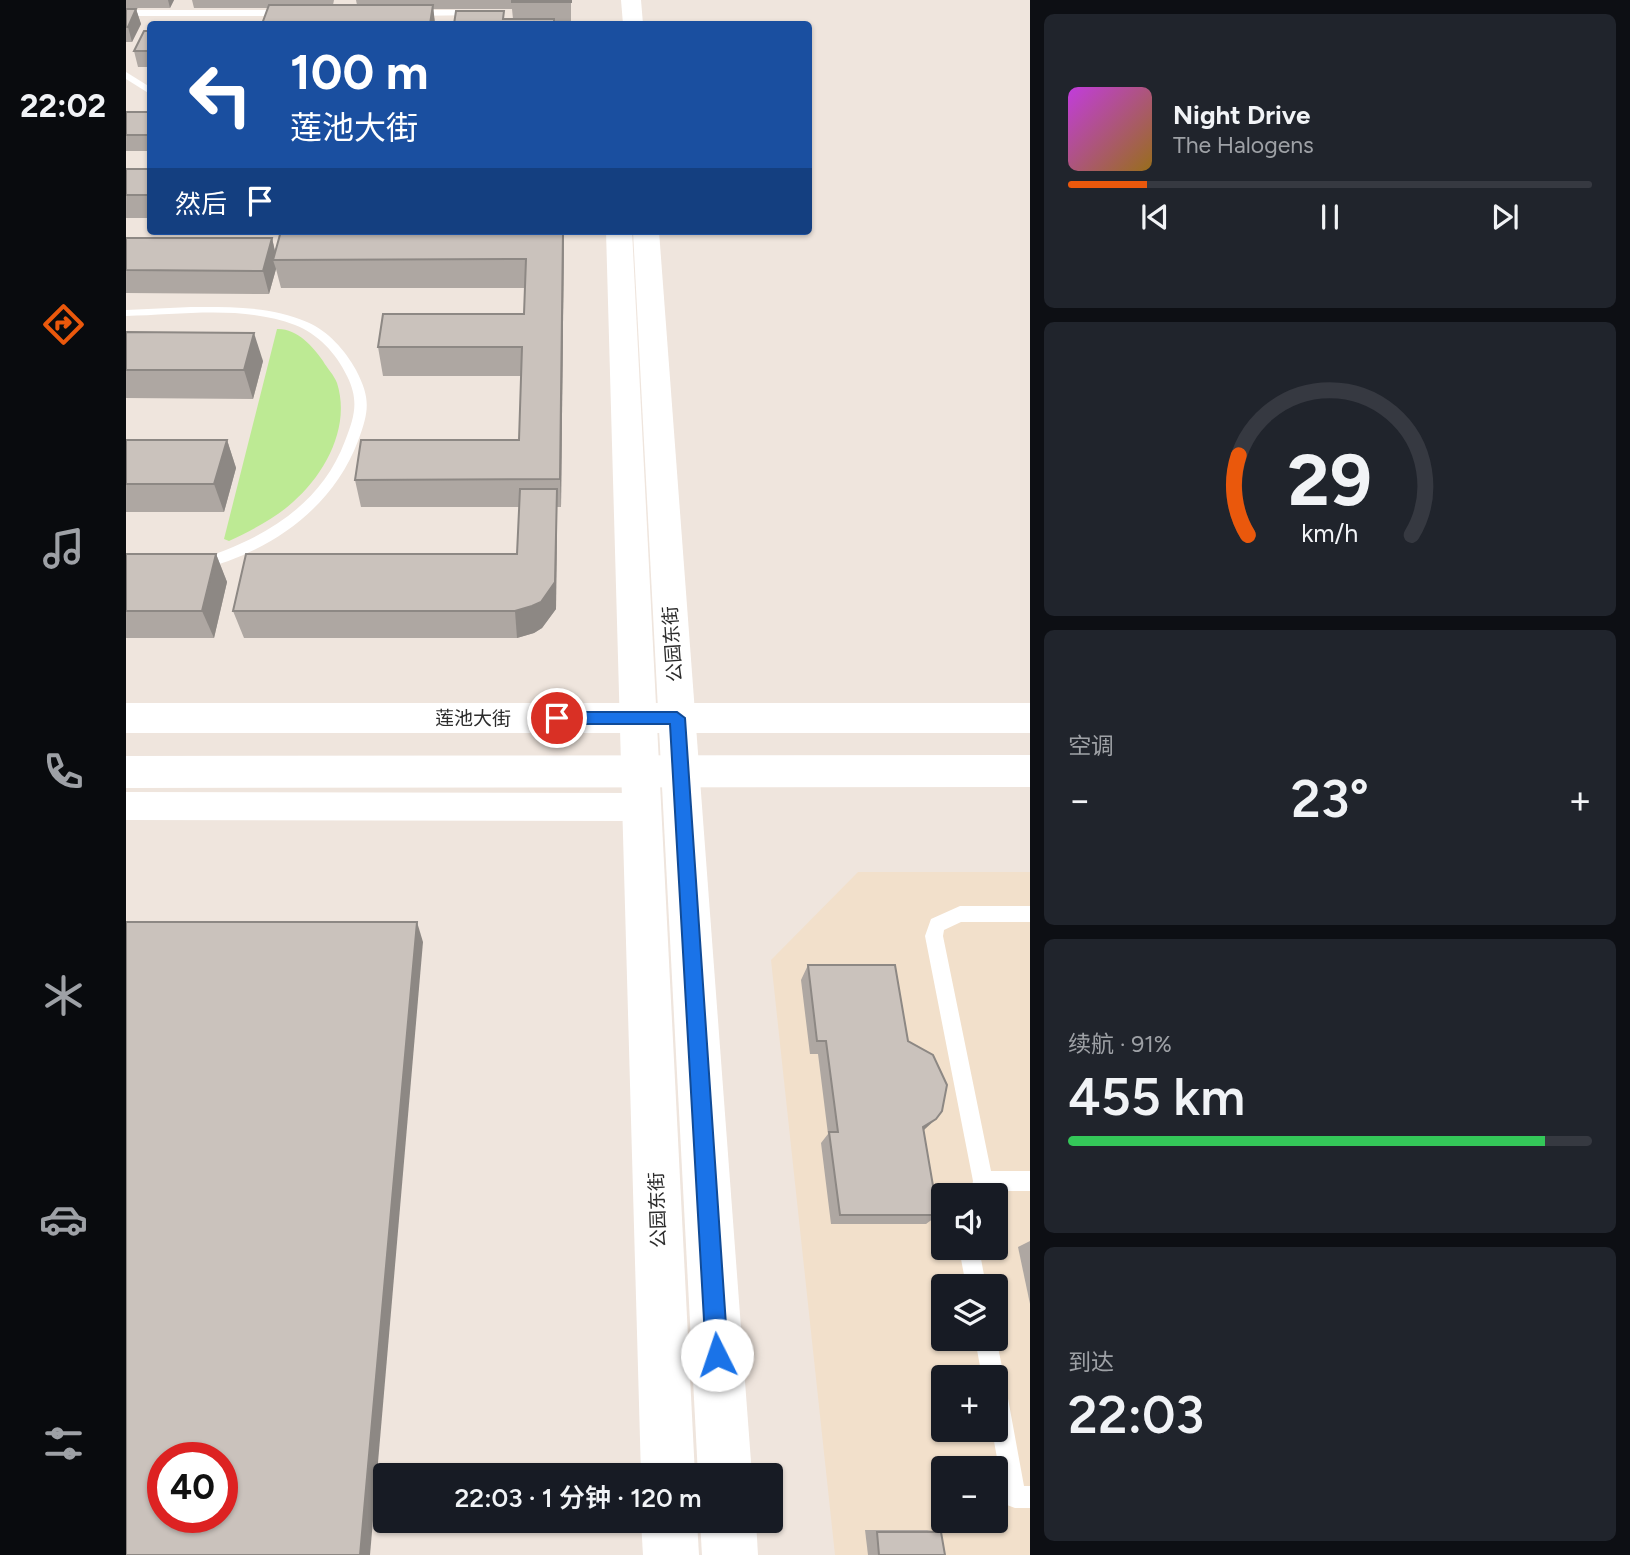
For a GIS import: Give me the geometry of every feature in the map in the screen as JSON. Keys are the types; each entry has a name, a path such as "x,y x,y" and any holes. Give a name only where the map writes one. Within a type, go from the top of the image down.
{"street":[{"path":"631,0 633,21"},
{"name":"公园东街","path":"619,235 658,718 680,771 724,1463"},
{"name":"公园东街","path":"646,235 658,718 641,789 668,1463"},
{"name":"莲池大街","path":"126,718 1030,718"},
{"path":"126,806 641,789 680,771 1030,771"},
{"path":"126,772 641,789"},
{"path":"670,1533 671,1555"},
{"path":"729,1533 730,1555"}],"lane":[{"path":"126,13 293,13"},
{"path":"404,13 487,13"},
{"path":"126,75 147,89"},
{"path":"126,313 251,313 300,323 326,340 345,359 361,394 359,418 345,457 330,484 298,516 242,549 201,565 188,565"},
{"path":"980,1183 934,936 937,925 960,914 1030,914"},
{"path":"1008,1184 1030,1181"},
{"path":"1005,1442 1015,1497 1030,1497"}],"shaded area":[{"path":"858,872 1030,872 1030,1555 835,1555 771,960"}],"green space":[{"path":"277,329 291,331 309,344 334,377 340,400 338,433 325,464 305,491 279,513 229,541 224,539"}],"building":[{"path":"571,0 571,2 512,2"},
{"path":"269,5 433,5 430,21 263,21"},
{"path":"126,9 136,9 128,27 126,27"},
{"path":"456,11 504,11 503,19 554,19 554,21 454,21"},
{"path":"144,31 147,31 147,51 134,51"},
{"path":"126,112 147,112 147,135 126,135"},
{"path":"126,169 147,169 147,195 126,195"},
{"path":"280,235 563,235 560,479 355,480 361,440 519,440 522,347 378,347 383,314 524,314 526,259 273,260"},
{"path":"126,238 272,238 263,271 126,270"},
{"path":"126,332 254,333 244,370 126,370"},
{"path":"126,440 227,440 214,484 126,484"},
{"path":"520,489 557,489 555,582 541,602 532,606 515,611 233,611 246,554 517,554"},
{"path":"126,554 216,554 202,611 126,611"},
{"path":"126,922 417,922 360,1555 126,1555"},
{"path":"808,965 895,965 908,1041 933,1055 947,1085 942,1111 936,1119 923,1127 933,1183 931,1215 840,1215 829,1132 838,1132 826,1041 817,1041"},
{"path":"877,1532 941,1533 945,1555 879,1555"}],"route":[{"path":"557,718 677,718 717,1355"}]}
